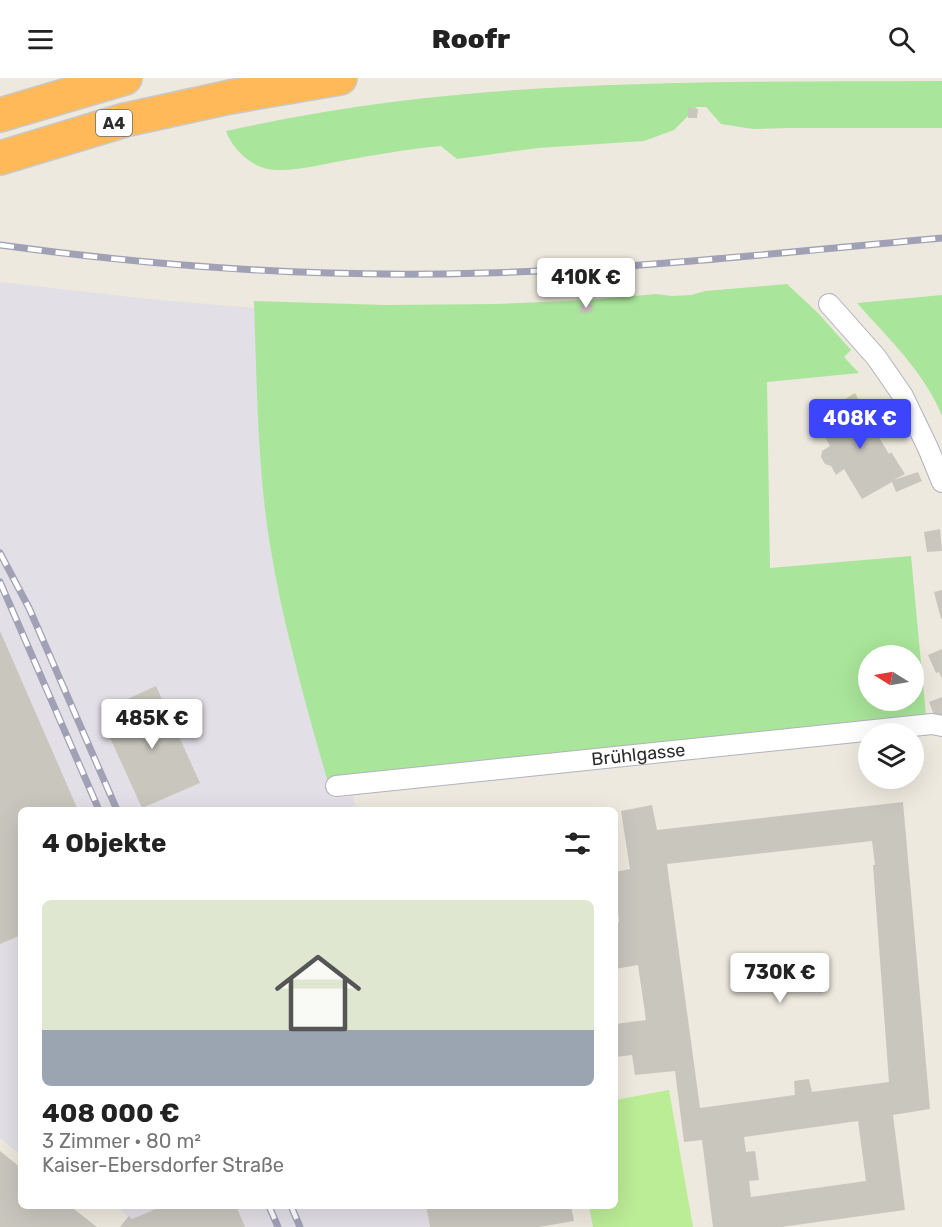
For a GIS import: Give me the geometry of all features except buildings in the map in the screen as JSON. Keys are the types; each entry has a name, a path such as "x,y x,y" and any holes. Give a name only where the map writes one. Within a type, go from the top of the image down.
{"highway":[{"name":"A4","path":"0,158 124,120 230,97 340,78"},
{"name":"A4","path":"0,115 122,79"}],"street":[{"path":"829,304 876,357 903,396 942,482"},
{"name":"Brühlgasse","path":"336,786 932,724 942,726"}],"shaded area":[{"path":"0,282 148,299 255,308 260,456 270,545 292,653 333,798 353,796 355,807 18,807 18,1153 0,1138"},
{"path":"120,1209 427,1209 430,1227 120,1227 128,1216"}],"green space":[{"path":"942,81 942,128 753,129 721,124 706,107 697,107 674,130 644,141 538,148 457,159 441,146 285,170 268,169 248,160 232,143 226,131 371,105 529,89 667,83"},
{"path":"787,284 818,313 851,350 844,357 859,373 767,382 770,568 911,556 919,645 858,645 858,711 924,711 924,695 926,716 327,779 288,634 270,545 260,454 254,301 385,305 496,304 589,300 656,294 691,295 705,291"},
{"path":"942,295 942,416 935,400 916,371 857,303"},
{"path":"669,1090 693,1227 593,1227 590,1209 618,1209 618,1099"}],"railway":[{"path":"0,245 180,265 301,272 422,274 540,271 655,264 942,238"},
{"path":"0,553 29,608 116,807"},
{"path":"0,582 98,807"},
{"path":"270,1209 278,1227"},
{"path":"292,1209 300,1227"}]}
